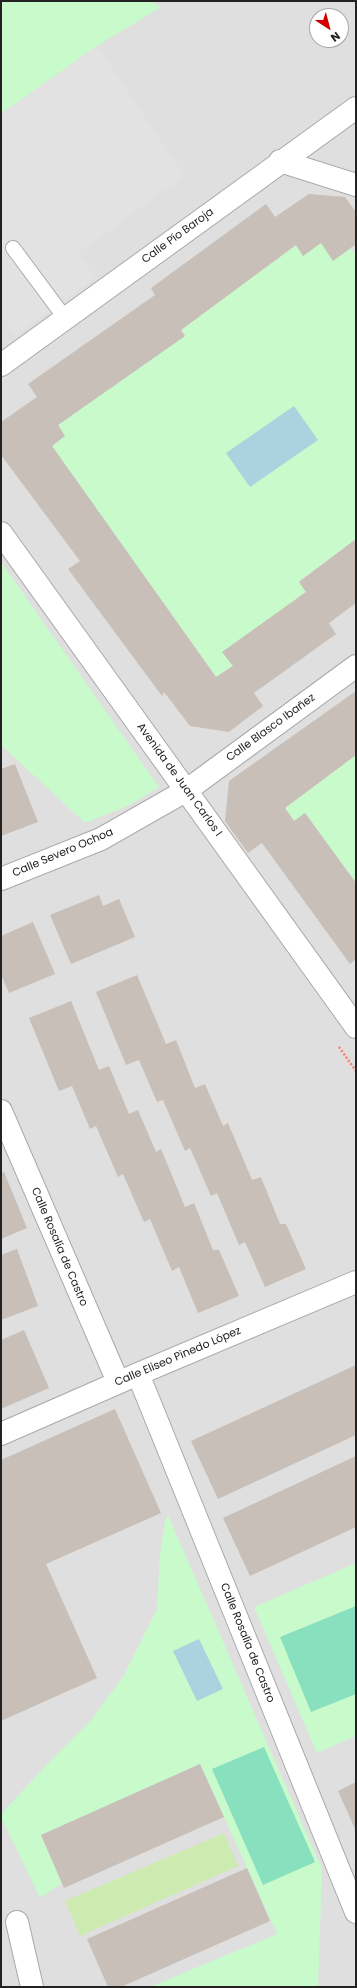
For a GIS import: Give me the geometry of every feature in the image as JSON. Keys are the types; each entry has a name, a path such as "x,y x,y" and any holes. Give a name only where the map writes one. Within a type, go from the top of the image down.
{"street":[{"name":"Calle Pío Baroja","path":"1,365 280,161 356,108"},
{"path":"280,161 356,185"},
{"name":"Avenida de Juan Carlos I","path":"1,533 356,1027"},
{"name":"Calle Blasco Ibañez","path":"186,790 356,666"},
{"name":"Calle Severo Ochoa","path":"1,878 101,839 186,790"},
{"name":"Calle Rosalía de Castro","path":"1,1111 118,1382"},
{"name":"Calle Eliseo Pinedo López","path":"1,1434 118,1382 356,1282"},
{"name":"Calle Rosalía de Castro","path":"138,1374 356,1912"},
{"path":"18,1922 32,1987"}],"lane":[{"path":"13,248 65,318"}],"shaded area":[{"path":"1,1 356,1 356,1987 1,1987"},
{"path":"97,46 185,176 78,253 96,278 15,335 1,316 1,114"}],"green space":[{"path":"1,1 150,1 161,7 97,46 1,114"},
{"path":"321,243 333,260 351,248 356,255 356,539 299,581 306,592 223,652 233,666 216,677 52,446 65,436 58,425 185,336 181,330 296,245 303,256"},
{"path":"1,562 159,787 130,805 85,823 1,745"},
{"path":"356,755 356,883 305,813 294,821 285,808"},
{"path":"168,1515 322,1869 318,1987 150,1987 277,1934 200,1764 41,1835 62,1883 40,1898 1,1817 1,1814 50,1761 91,1720 124,1675 157,1609 160,1555 165,1520"},
{"path":"356,1563 356,1736 317,1753 254,1607"},
{"path":"356,1606 356,1694 311,1712 280,1637"},
{"path":"264,1747 315,1862 263,1885 212,1769"},
{"path":"224,1833 238,1866 80,1936 65,1901"}],"water":[{"path":"294,406 318,440 250,487 226,453"},
{"path":"199,1639 223,1689 197,1701 173,1651"}],"building":[{"path":"309,194 345,197 356,212 356,244 333,261 321,243 303,256 296,245 181,330 185,336 58,425 65,436 52,446 216,677 233,666 222,652 306,592 299,582 356,539 356,603 329,623 336,634 254,693 263,706 229,732 190,726 164,692 162,696 68,569 80,561 1,455 1,422 37,397 28,384 155,295 151,288 266,204 275,217"},
{"path":"356,691 356,755 285,808 294,821 305,813 356,883 356,959 350,964 262,843 248,853 225,821 229,781"},
{"path":"15,764 38,822 1,836 1,769"},
{"path":"99,895 103,906 119,899 135,937 71,964 50,915"},
{"path":"33,922 55,974 9,993 2,977 1,978 1,936"},
{"path":"137,975 166,1044 176,1040 195,1088 205,1084 223,1126 228,1123 252,1180 261,1177 280,1224 286,1224 306,1269 265,1287 245,1242 239,1245 217,1193 211,1196 190,1148 185,1151 163,1100 157,1102 139,1060 126,1065 96,992"},
{"path":"71,1001 99,1070 109,1066 129,1114 138,1110 156,1152 161,1149 185,1207 194,1203 213,1250 219,1250 239,1296 198,1313 179,1267 172,1271 150,1219 144,1222 123,1174 118,1177 96,1126 90,1129 72,1086 59,1091 29,1018"},
{"path":"4,1172 27,1228 1,1239 1,1173"},
{"path":"17,1249 38,1306 1,1320 1,1255"},
{"path":"24,1330 49,1388 1,1409 1,1340"},
{"path":"356,1365 356,1435 218,1499 191,1441"},
{"path":"115,1409 161,1513 46,1564 97,1678 1,1721 1,1460"},
{"path":"356,1456 356,1527 250,1576 223,1518"},
{"path":"200,1764 224,1817 64,1888 41,1835"},
{"path":"356,1782 356,1831 338,1791"},
{"path":"247,1868 270,1921 121,1987 108,1987 87,1939"}]}
